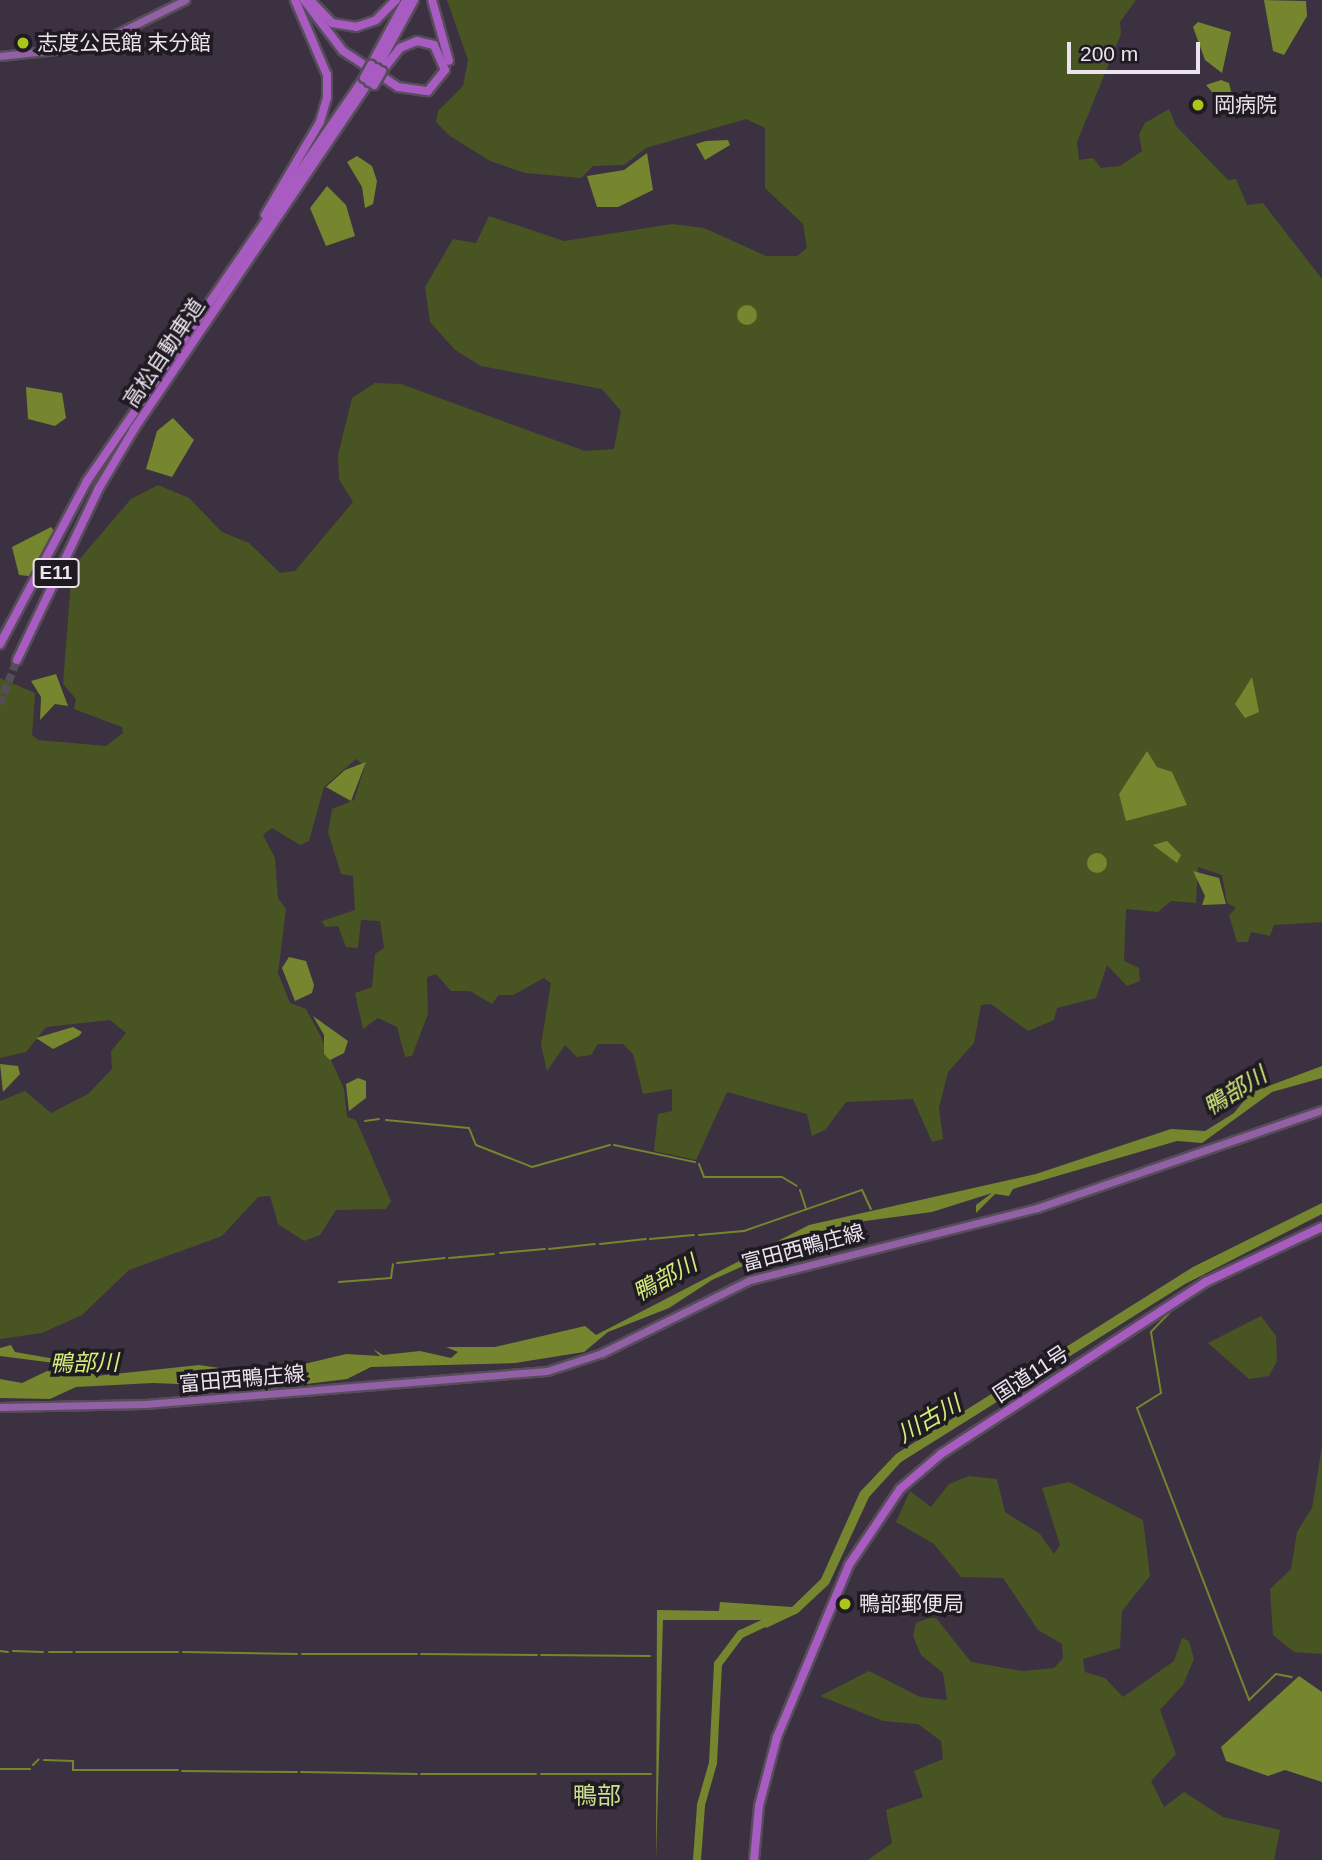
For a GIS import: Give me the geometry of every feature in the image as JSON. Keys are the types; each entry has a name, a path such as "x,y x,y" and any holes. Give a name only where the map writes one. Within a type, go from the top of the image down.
{"highway":[{"path":"300,0 318,33 347,60 417,98 436,92 448,75 432,0"},
{"path":"300,0 343,51 398,87 428,92 445,69 434,45 417,41 400,48 377,68"},
{"path":"270,217 282,198 325,104 327,90 323,62 300,0"},
{"path":"310,0 320,15 345,27 376,20 396,0"},
{"path":"377,68 405,0"},
{"path":"341,124 369,82 414,0"},
{"name":"高松自動車道","path":"282,198 317,163 341,124"},
{"name":"高松自動車道","path":"0,644 87,481 168,369 282,198 341,124"},
{"name":"高松自動車道","path":"17,660 99,488 168,369 230,272 270,217"},
{"name":"国道11号","path":"754,1860 759,1806 777,1737 849,1565 900,1489 941,1454 1206,1282 1322,1227"}],"main road":[{"path":"0,56 102,43 185,0"},
{"name":"富田西鴨庄線","path":"0,1407 145,1404 547,1371 602,1353 750,1280 1037,1208 1322,1110"}],"shaded area":[{"path":"447,0 1136,0 1120,22 1121,34 1077,142 1079,160 1093,158 1101,168 1120,166 1142,151 1139,134 1145,123 1169,109 1176,126 1228,180 1236,179 1247,205 1263,203 1322,279 1322,922 1274,925 1270,936 1251,932 1248,942 1237,942 1229,915 1236,908 1227,903 1222,875 1198,867 1196,903 1171,901 1158,912 1126,909 1124,961 1139,968 1140,981 1127,986 1107,965 1096,998 1057,1008 1054,1020 1028,1031 991,1004 981,1005 974,1043 948,1072 939,1108 943,1139 932,1142 913,1099 846,1102 825,1130 812,1136 807,1114 727,1092 696,1160 654,1151 658,1114 672,1111 672,1089 643,1094 633,1054 623,1044 598,1044 591,1055 577,1057 565,1045 547,1071 541,1045 551,983 544,978 513,995 499,995 492,1004 470,991 451,991 436,974 427,977 428,1014 412,1056 405,1057 397,1027 378,1018 363,1029 355,993 372,987 375,954 384,948 380,921 361,920 358,948 346,947 338,926 325,927 322,921 355,910 353,876 341,874 328,832 332,809 354,800 365,766 356,759 324,787 309,841 300,845 272,828 263,835 275,858 278,898 286,909 278,973 290,1003 306,1009 320,1035 344,1089 347,1117 356,1120 391,1201 386,1209 336,1210 320,1235 304,1241 278,1224 270,1196 258,1197 222,1236 129,1270 82,1315 42,1333 0,1339 0,1101 25,1091 51,1113 88,1094 112,1069 111,1051 126,1033 110,1020 46,1027 26,1052 0,1058 0,678 35,693 32,735 38,740 106,746 123,733 122,727 74,709 76,699 63,684 72,568 131,499 158,485 189,498 222,532 249,543 280,573 295,571 353,502 339,479 338,455 352,398 375,383 401,384 585,451 614,449 621,411 602,389 481,366 455,350 430,322 425,287 453,239 476,243 489,216 564,241 672,224 704,228 766,256 797,256 807,248 803,224 765,188 765,128 746,119 646,148 624,165 593,166 581,178 525,173 490,161 450,136 436,122 438,111 463,86 468,60"},
{"path":"1264,0 1306,1 1307,16 1284,55 1273,51"},
{"path":"1198,22 1231,32 1222,73 1205,60 1193,27"},
{"path":"1221,80 1229,83 1236,111 1229,112 1206,85"},
{"path":"728,140 730,145 705,160 696,144"},
{"path":"647,153 653,190 618,207 597,207 587,176 624,170"},
{"path":"357,156 372,166 377,181 373,204 365,208 362,187 347,162"},
{"path":"327,186 346,205 355,236 326,246 310,208"},
{"path":"747,305 754,308 757,315 754,322 747,325 740,322 737,315 740,308"},
{"path":"26,387 62,393 66,418 55,426 28,419"},
{"path":"173,418 194,440 172,477 146,469 157,431"},
{"path":"51,527 59,537 38,577 19,575 12,547"},
{"path":"56,674 68,706 55,704 40,720 41,697 31,681"},
{"path":"1252,677 1259,712 1245,718 1235,704"},
{"path":"1147,751 1157,767 1172,772 1187,805 1126,821 1119,794"},
{"path":"366,762 351,801 326,787 345,770"},
{"path":"1167,841 1181,855 1177,863 1153,845"},
{"path":"1097,853 1104,856 1107,863 1104,870 1097,873 1090,870 1087,863 1090,856"},
{"path":"1193,871 1219,878 1226,904 1202,905 1205,896"},
{"path":"289,957 306,961 314,985 312,993 295,1001 282,968"},
{"path":"313,1016 348,1041 344,1053 330,1060 324,1054 324,1035"},
{"path":"73,1027 82,1032 79,1036 53,1049 36,1038"},
{"path":"0,1064 18,1066 20,1074 3,1092"},
{"path":"1322,1066 1322,1078 1272,1092 1202,1143 1177,1141 1013,1189 1009,1196 995,1194 976,1213 976,1205 992,1193 932,1212 865,1221 781,1249 712,1280 669,1308 608,1332 584,1352 515,1363 371,1367 347,1379 274,1388 153,1383 76,1387 50,1399 0,1398 0,1379 22,1383 47,1371 76,1375 70,1365 0,1356 0,1348 11,1345 15,1352 72,1362 96,1376 199,1365 254,1373 306,1369 296,1366 346,1354 380,1356 373,1349 383,1355 420,1351 451,1358 458,1352 446,1347 495,1347 585,1326 596,1335 809,1225 1036,1174 1171,1129 1205,1131 1234,1113 1250,1093"},
{"path":"358,1078 366,1081 366,1098 349,1111 346,1084"},
{"path":"1322,1203 1322,1214 1185,1284 901,1462 869,1497 829,1584 798,1613 766,1628 761,1620 663,1620 656,1860 657,1610 719,1611 720,1602 792,1607 821,1579 860,1492 896,1454 1193,1267"},
{"path":"1261,1316 1276,1336 1277,1361 1269,1376 1249,1379 1208,1343"},
{"path":"1322,1446 1322,1654 1294,1652 1273,1635 1270,1589 1291,1569 1297,1532 1312,1508"},
{"path":"969,1476 997,1479 1005,1512 1040,1534 1054,1554 1060,1545 1042,1488 1069,1482 1143,1520 1150,1576 1122,1611 1120,1648 1083,1659 1085,1672 1105,1678 1123,1697 1174,1661 1182,1638 1189,1641 1194,1659 1183,1685 1160,1710 1176,1754 1151,1781 1164,1807 1184,1792 1223,1817 1280,1830 1274,1860 868,1860 892,1843 886,1810 923,1797 914,1771 943,1759 941,1741 918,1724 883,1721 820,1696 869,1671 920,1697 947,1700 943,1673 921,1655 913,1636 916,1623 929,1618 936,1618 971,1662 1022,1671 1054,1668 1063,1658 1062,1644 1038,1630 1003,1578 961,1577 934,1544 896,1522 910,1491 931,1507 949,1484"},
{"path":"1299,1676 1322,1692 1322,1782 1285,1770 1268,1776 1226,1761 1221,1747"}],"waterway":[{"path":"365,1121 379,1119"},
{"path":"386,1120 469,1128 476,1145 532,1167 610,1145"},
{"path":"614,1145 695,1162"},
{"path":"699,1164 704,1177 782,1177 797,1186"},
{"path":"800,1190 806,1209"},
{"path":"699,1235 744,1231 862,1190 871,1209"},
{"path":"650,1239 694,1235"},
{"path":"600,1244 646,1239"},
{"path":"549,1249 595,1244"},
{"path":"500,1253 545,1249"},
{"path":"449,1258 494,1254"},
{"path":"397,1263 445,1258"},
{"path":"339,1282 391,1278 393,1264"},
{"path":"1175,1307 1151,1332 1161,1393 1137,1408 1249,1700 1276,1674 1292,1677"},
{"name":"川古川","path":"697,1860 701,1805 713,1763 718,1664 741,1634 771,1620"},
{"path":"0,1651 8,1652"},
{"path":"13,1651 43,1652"},
{"path":"49,1652 72,1652"},
{"path":"76,1652 178,1652"},
{"path":"183,1652 297,1654"},
{"path":"302,1654 417,1654"},
{"path":"421,1654 537,1655"},
{"path":"541,1655 650,1656"},
{"path":"33,1765 39,1759"},
{"path":"44,1760 73,1761 73,1770 178,1770"},
{"path":"0,1769 30,1769"},
{"path":"182,1771 297,1772"},
{"path":"301,1772 417,1774"},
{"path":"421,1774 536,1774"},
{"path":"541,1774 651,1774"}],"tunnel":[{"path":"0,704 17,660"}],"place":[{"name":"志度公民館 末分館","path":"23,43"},
{"name":"岡病院","path":"1198,105"},
{"name":"鴨部郵便局","path":"845,1604"}],"district":[{"name":"鴨部","path":"597,1796"}],"water label":[{"name":"鴨部川","path":"1235,1091"},
{"name":"鴨部川","path":"665,1278"},
{"name":"鴨部川","path":"84,1363"}]}
